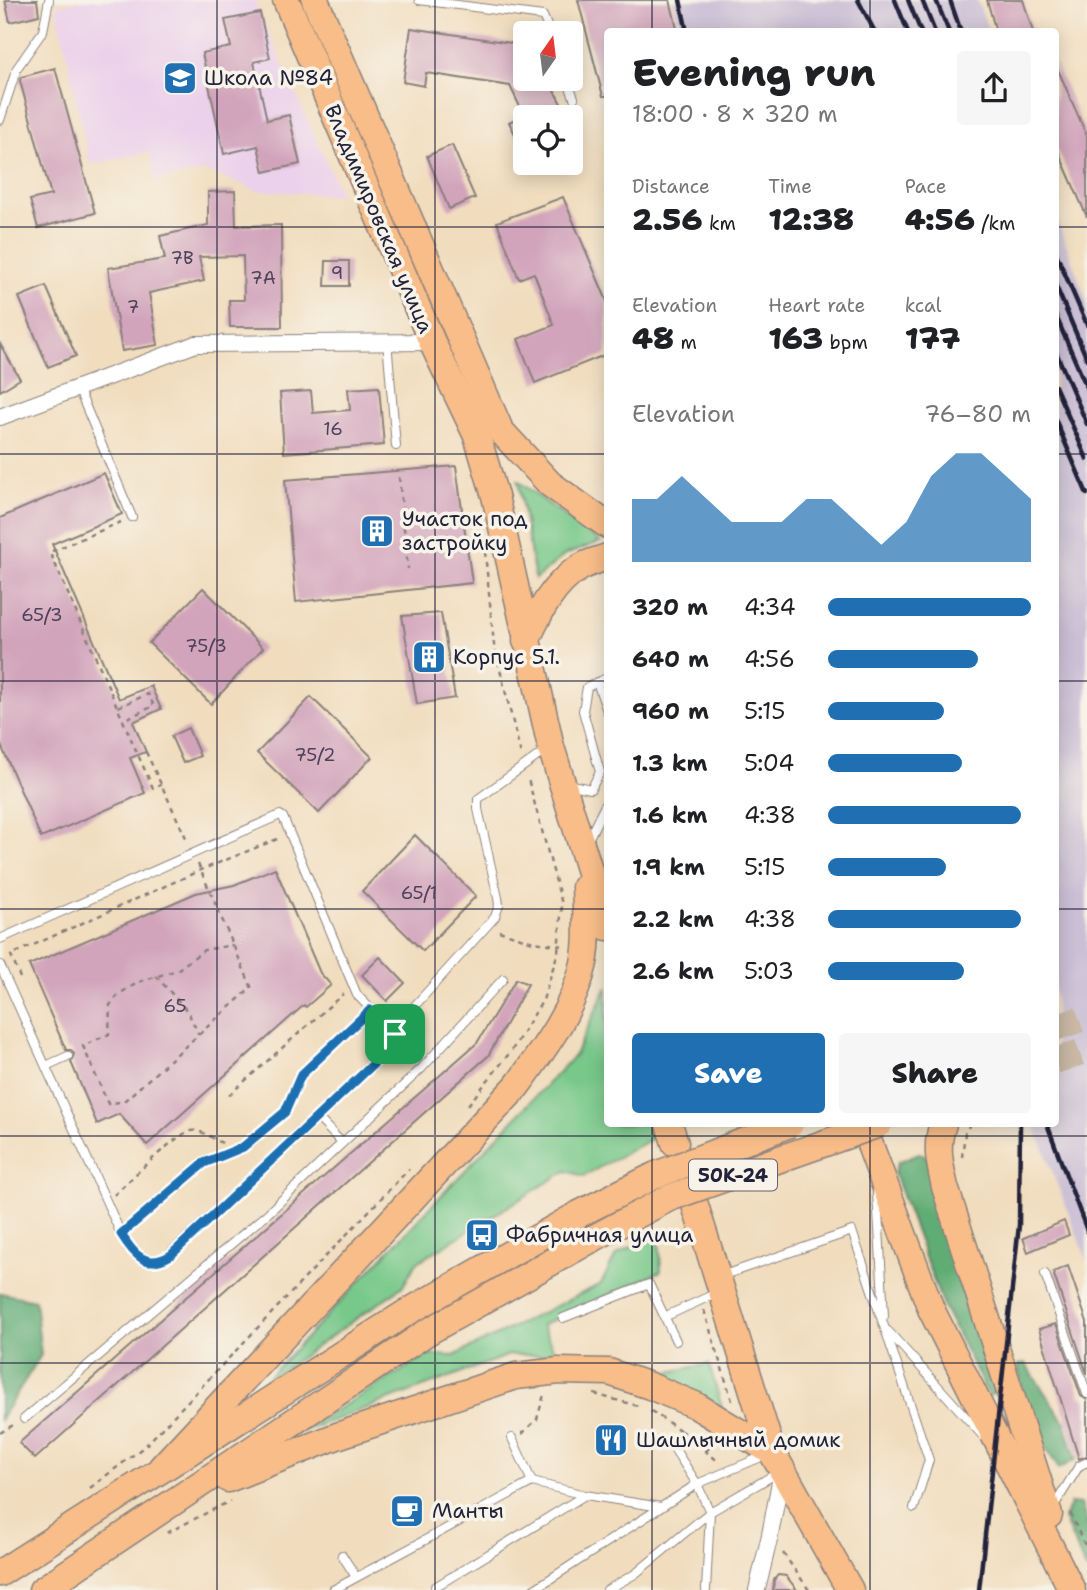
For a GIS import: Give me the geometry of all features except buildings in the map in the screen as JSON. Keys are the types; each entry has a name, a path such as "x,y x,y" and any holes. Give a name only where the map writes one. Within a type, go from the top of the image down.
{"main road":[{"name":"Владимировская улица","path":"286,0 432,342 488,433"},
{"name":"Владимировская улица","path":"315,0 488,433"},
{"path":"488,433 550,484 604,523"},
{"path":"488,433 495,496 551,747 604,918"},
{"path":"526,641 538,615 555,589 581,566 604,558"},
{"path":"0,1573 162,1467 517,1086 550,1041 576,988 584,962 587,932 583,850"},
{"name":"50К-24","path":"162,1467 405,1313 579,1214 656,1175 782,1127"},
{"path":"942,1127 938,1154 945,1187 1073,1590"},
{"path":"874,1143 931,1310 1073,1590"},
{"name":"50К-24","path":"181,1497 426,1333 669,1198 874,1143"},
{"path":"695,1205 777,1461 850,1590"},
{"path":"42,1590 181,1497 337,1436 516,1376 559,1371 609,1372 695,1405 777,1461"}],"street":[{"path":"0,417 196,344 432,342"},
{"path":"757,1590 771,1535 777,1461"}],"lane":[{"path":"0,120 17,68 43,31 49,0"},
{"path":"419,0 544,16 546,21"},
{"path":"571,91 574,98"},
{"path":"387,341 396,446"},
{"path":"78,388 132,517"},
{"path":"562,783 591,789 600,772 583,711 587,687 604,679"},
{"path":"597,682 604,702"},
{"path":"0,965 121,1234 139,1258 155,1261 171,1255 384,1054 401,1021 495,917 499,905 478,799 551,747"},
{"path":"583,850 604,807"},
{"path":"0,939 277,815 283,817 358,998 395,1034"},
{"path":"24,1419 258,1222 422,1068 503,979"},
{"path":"121,1234 204,1163 243,1147 287,1110 301,1075 370,1010"},
{"path":"46,1066 68,1056"},
{"path":"317,1117 342,1143"},
{"path":"874,1143 884,1327 1011,1467"},
{"path":"664,1317 720,1284 852,1231 929,1460 914,1508"},
{"path":"1045,1274 1087,1394"},
{"path":"563,1318 649,1284 676,1341"},
{"path":"512,1438 532,1482"},
{"path":"643,1438 672,1445 697,1484 710,1512 706,1590"},
{"path":"533,1590 697,1484 730,1470 777,1461"},
{"path":"607,1590 635,1574 777,1461"},
{"path":"1048,1514 1079,1466 1087,1462"},
{"path":"333,1590 532,1482 661,1507"},
{"path":"435,1587 585,1494"},
{"path":"342,1555 356,1577"}],"path":[{"path":"399,477 408,569"},
{"path":"132,517 50,552 153,788 161,785"},
{"path":"463,1111 512,1050 542,1000 558,946 562,904 494,645 485,552"},
{"path":"117,707 148,694 154,706 122,720"},
{"path":"146,752 193,852 233,945 251,988 124,1101 111,1105 107,1103 83,1046 109,1034 110,1005 113,998 139,982 177,971 204,950 233,945"},
{"path":"21,979 11,955 281,837"},
{"path":"486,927 533,942 558,946"},
{"path":"156,976 188,1012 199,1035"},
{"path":"229,1096 353,985"},
{"path":"107,1201 174,1141 190,1131 196,1131 236,1150"},
{"path":"86,1492 145,1446 410,1168"},
{"path":"522,1434 537,1419 545,1392"},
{"path":"593,1394 647,1408 730,1470"},
{"path":"0,1433 24,1419"},
{"path":"672,1445 681,1431"},
{"path":"166,1534 238,1497"},
{"path":"771,1535 809,1590"}],"shaded area":[{"name":"Школа №84","path":"83,0 254,0 341,195 258,191 206,171 154,181 150,152 90,165 56,5"},
{"path":"673,0 977,0 988,28 680,28"},
{"path":"1059,225 1087,302 1087,1260 1035,1127 1059,1127"}],"green space":[{"path":"518,481 600,542 565,555 535,579"},
{"path":"604,993 604,1127 653,1127 656,1136 584,1176 566,1171 416,1263 403,1286 260,1386 575,1055"},
{"path":"919,1153 925,1155 928,1160 995,1388 994,1393 989,1396 944,1308 894,1174 898,1162"},
{"path":"659,1233 661,1271 542,1325 556,1355 509,1355 296,1434 428,1355 454,1356 601,1284 616,1255"},
{"path":"0,1293 35,1300 41,1355 0,1420"},
{"path":"1025,1363 1065,1423 1076,1459 1059,1469 1038,1432 1028,1406 1018,1365"},
{"path":"709,1364 724,1414 649,1376"},
{"path":"1070,1503 1081,1504 1087,1523 1087,1572 1064,1519"}],"tunnel":[{"path":"1059,1027 1087,1017"},
{"path":"1059,1060 1087,1050"}],"railway":[{"path":"680,0 686,28"},
{"path":"858,0 873,28"},
{"path":"895,0 906,28"},
{"path":"908,0 919,28"},
{"path":"922,0 933,28"},
{"path":"936,0 947,28"},
{"path":"950,0 960,28"},
{"path":"1059,260 1087,325"},
{"path":"1059,293 1087,359"},
{"path":"1059,323 1087,388"},
{"path":"1059,359 1087,424"},
{"path":"1059,395 1087,459"},
{"path":"1059,428 1087,494"},
{"path":"979,1590 1019,1225 1020,1127"},
{"path":"1048,1127 1087,1231"}],"place":[{"name":"Школа №84","path":"180,78"},
{"name":"Участок под застройку","path":"377,531"},
{"name":"Корпус 5.1.","path":"429,657"},
{"name":"Фабричная улица","path":"482,1235"},
{"name":"Шашлычный домик","path":"611,1440"},
{"name":"Манты","path":"407,1511"}],"route":[{"path":"370,1010 395,1034 384,1054 171,1255 155,1261 139,1258 132,1252 121,1234 204,1163 240,1149 285,1112 301,1075 370,1010"}]}
